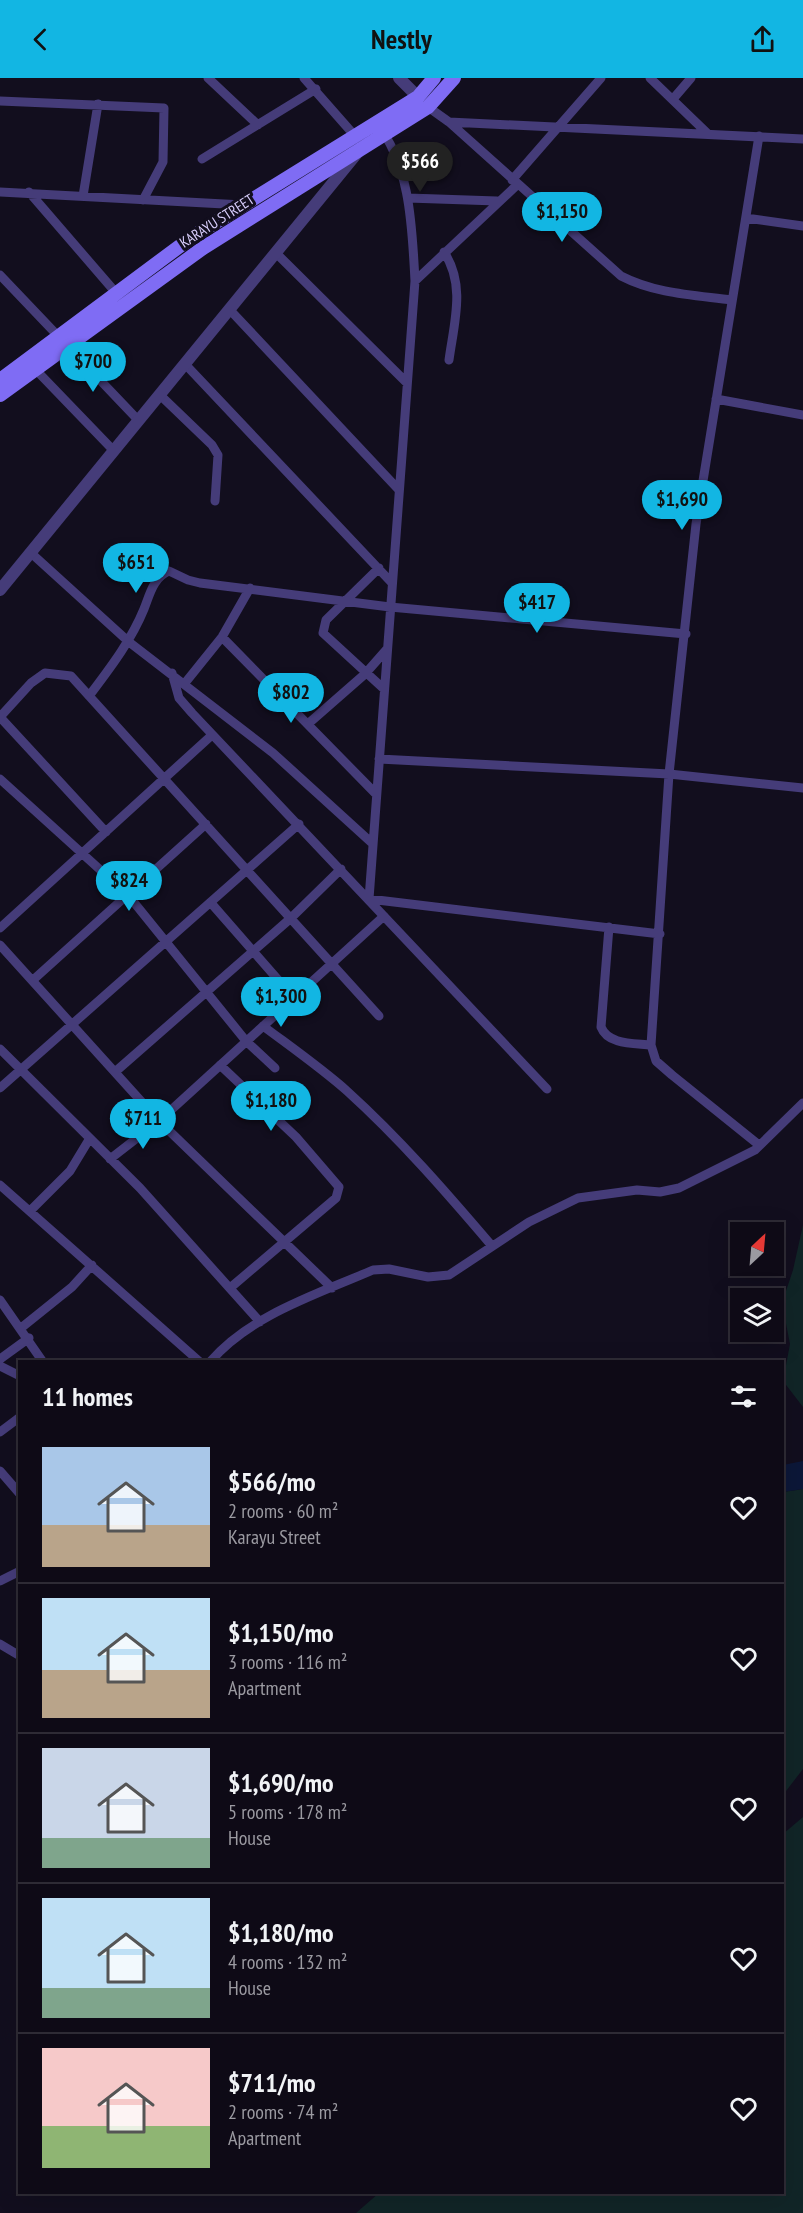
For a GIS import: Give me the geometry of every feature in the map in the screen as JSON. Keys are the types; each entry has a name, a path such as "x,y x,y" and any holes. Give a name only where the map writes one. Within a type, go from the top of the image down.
{"main road":[{"name":"KARAYU STREET","path":"0,396 35,369 61,342 117,294 192,237 380,128 418,97 434,78"},
{"name":"KARAYU STREET","path":"380,128 428,107 454,78"},
{"path":"418,97 428,107"},
{"name":"KARAYU STREET","path":"0,380 203,248 359,141"}],"street":[{"path":"208,78 258,125"},
{"path":"0,590 276,253 359,141 316,89 304,78"},
{"path":"399,78 418,97"},
{"path":"415,281 515,183 601,78"},
{"path":"650,78 707,133"},
{"path":"673,99 691,78"},
{"path":"202,159 316,89"},
{"path":"0,101 164,108 163,162 143,200"},
{"path":"83,196 98,104"},
{"path":"428,107 449,122 621,276 642,287 660,291 732,300"},
{"path":"449,122 803,139"},
{"path":"369,899 415,281 408,198 395,155 380,128"},
{"path":"759,136 696,524 686,634 669,774 651,1045 656,1061 672,1076 759,1146"},
{"path":"0,192 243,206"},
{"path":"29,192 117,294"},
{"path":"408,198 497,201"},
{"path":"746,218 803,226"},
{"path":"444,252 453,266 458,290 449,360"},
{"path":"276,253 407,383"},
{"path":"0,275 61,342 139,421"},
{"path":"0,292 9,285"},
{"path":"230,310 399,489"},
{"path":"185,364 392,583"},
{"path":"35,369 114,451"},
{"path":"160,395 212,445 218,455 215,501"},
{"path":"716,399 803,415"},
{"path":"31,553 129,642 273,753 373,844"},
{"path":"379,568 326,620 324,633 384,690"},
{"path":"89,696 129,642 154,583 168,571 188,580 390,607 686,634"},
{"path":"185,683 222,638 250,588"},
{"path":"222,638 309,723 376,794"},
{"path":"309,723 365,674 387,649"},
{"path":"106,831 0,717 31,683 45,673 71,676 379,1016"},
{"path":"172,673 179,698 212,735 299,824 548,1089"},
{"path":"0,928 212,735"},
{"path":"379,759 669,774 803,788"},
{"path":"0,779 128,895 246,1041 275,1068"},
{"path":"33,980 206,824"},
{"path":"0,1088 299,824"},
{"path":"115,1072 291,918 341,869"},
{"path":"369,899 660,934"},
{"path":"211,903 294,998"},
{"path":"110,1159 159,1120 384,915"},
{"path":"609,927 601,1027 607,1037 614,1040 651,1045"},
{"path":"0,945 159,1120 332,1288"},
{"path":"263,1026 345,1090 380,1123 432,1175 492,1246"},
{"path":"0,1049 90,1138 260,1322"},
{"path":"220,1065 296,1137 339,1187 336,1198 230,1288"},
{"path":"212,1360 225,1345 260,1322 373,1269 389,1269 428,1277 449,1275 529,1222 578,1198 637,1190 660,1192 679,1188 706,1177 759,1146 803,1103"},
{"path":"30,1211 70,1171 90,1138"},
{"path":"0,1185 198,1360"},
{"path":"21,1328 72,1287 92,1265"},
{"path":"0,1300 29,1338 42,1360"},
{"path":"2,1355 29,1338"},
{"path":"0,1366 18,1375"},
{"path":"0,1432 18,1418"},
{"path":"0,1471 18,1492"},
{"path":"0,1581 18,1572"},
{"path":"0,1644 18,1655"}],"green space":[{"path":"803,1225 803,1407 784,1382 790,1344 784,1313 784,1297 793,1270"},
{"path":"803,1489 803,1769 784,1794 784,1492"},
{"path":"803,1817 803,2213 356,2213 378,2194 784,2194 784,1833"}],"water":[{"path":"803,1461 803,1489 784,1492 784,1465"}]}
